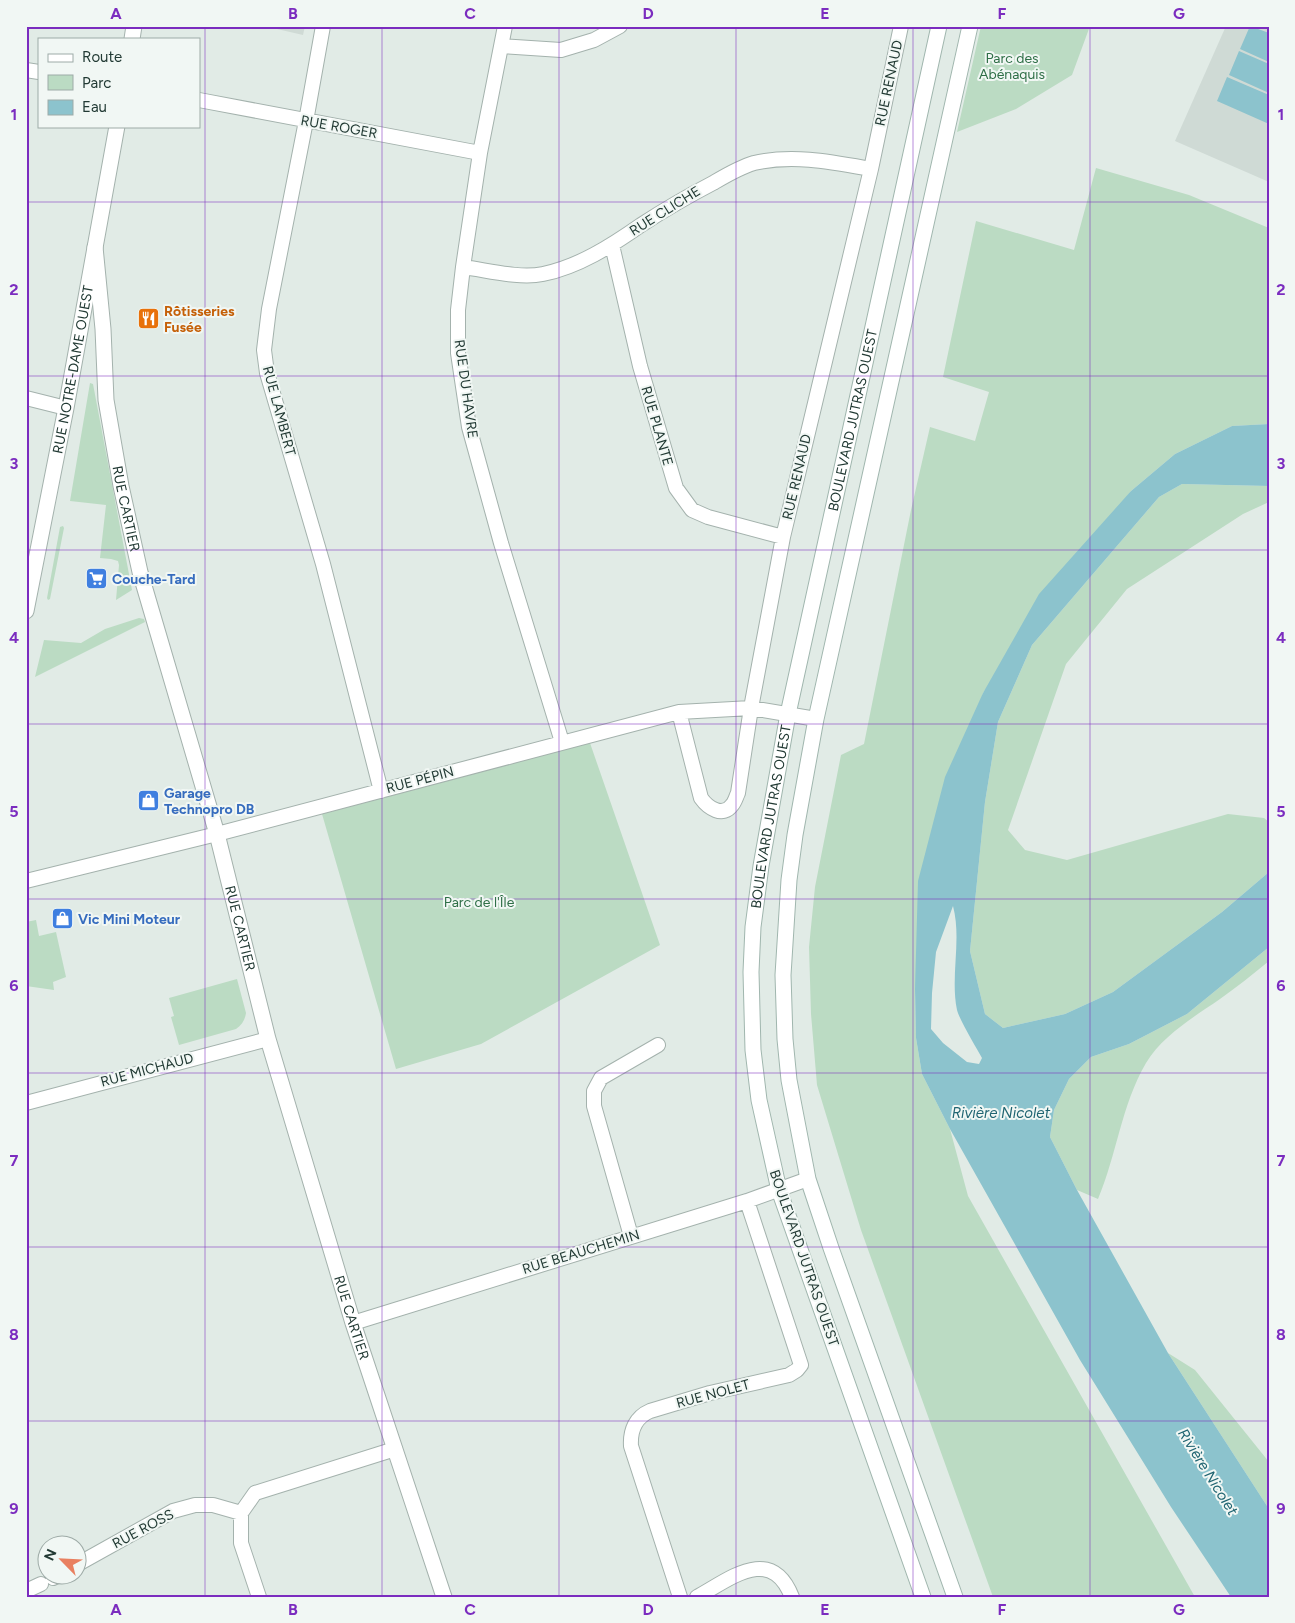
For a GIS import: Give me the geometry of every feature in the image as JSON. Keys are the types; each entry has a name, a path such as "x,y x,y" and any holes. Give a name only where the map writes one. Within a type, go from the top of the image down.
{"main road":[{"name":"BOULEVARD JUTRAS OUEST","path":"923,1597 779,1190 759,1100 753,1050 751,972 761,866 788,714 939,26"},
{"name":"BOULEVARD JUTRAS OUEST","path":"955,1597 808,1179 789,1080 785,1039 784,975 789,880 816,718 970,26"},
{"name":"RUE NOTRE-DAME OUEST","path":"26,612 29,578 66,408 117,128"},
{"name":"RUE CARTIER","path":"95,247 103,329 106,400 121,486 140,572 217,834 268,1038 353,1323 444,1597"}],"street":[{"name":"RUE LAMBERT","path":"323,26 269,309 265,358 267,374 323,564 381,791"},
{"name":"RUE DU HAVRE","path":"505,26 480,153 463,267 458,310 458,353 469,427 501,543 562,742"},
{"path":"502,46 561,50 594,40 620,26"},
{"name":"RUE RENAUD","path":"679,712 700,798 707,807 724,811 732,806 738,793 751,708 783,537 871,169 901,26"},
{"name":"RUE ROGER","path":"200,100 480,153"},
{"name":"RUE CLICHE","path":"463,267 523,275 540,275 560,270 612,245 658,214 729,174 754,164 803,159 825,160 871,169"},
{"name":"RUE PLANTE","path":"612,245 640,366 676,488 692,510 708,517 783,537"},
{"path":"26,398 66,408"},
{"name":"RUE PÉPIN","path":"26,881 217,834 679,712 751,708 816,718"},
{"name":"RUE MICHAUD","path":"26,1103 268,1038"},
{"path":"631,1236 594,1106 594,1091 601,1078 658,1045"},
{"name":"RUE BEAUCHEMIN","path":"353,1323 747,1201 808,1179"},
{"name":"RUE NOLET","path":"680,1597 631,1446 630,1435 634,1427 641,1415 650,1411 789,1375 797,1370 801,1364 747,1201"},
{"path":"259,1597 241,1543 240,1514 255,1493 395,1449"},
{"name":"RUE ROSS","path":"88,1558 173,1511 195,1505 213,1505 240,1514"},
{"path":"697,1597 752,1568 763,1568 781,1578 789,1588 792,1597"},
{"path":"26,1592 38,1586"}],"shaded area":[{"path":"264,26 305,26 303,35"},
{"path":"1226,26 1269,26 1269,182 1175,141"}],"green space":[{"name":"Parc des Abénaquis","path":"981,26 1090,26 1072,75 1016,109 957,132"},
{"path":"1096,168 1189,195 1269,228 1269,424 1232,426 1175,454 1131,491 983,693 915,989 916,1038 922,1074 950,1129 968,1196 1195,1597 993,1597 861,1230 817,1085 811,1014 809,947 815,887 841,755 864,744 911,510 930,427 975,441 989,392 943,377 976,221 1074,250"},
{"path":"90,383 93,384 132,590 116,600 118,561 100,558 106,505 70,501"},
{"path":"1182,484 1269,486 1269,502 1243,514 1127,589 1066,664 1008,830 1025,850 1067,860 1228,814 1264,818 1269,822 1269,872 1222,912 1113,992 1065,1014 1003,1028 985,1014 970,951 985,802 998,722 1032,645 1159,497"},
{"path":"63,526 50,599 48,600 60,527"},
{"path":"139,618 144,619 145,622 35,677 44,640 81,643 105,629"},
{"name":"Parc de l'Île","path":"590,743 660,945 481,1044 396,1069 322,814"},
{"path":"36,920 39,936 56,932 66,977 53,982 54,990 26,986 26,922"},
{"path":"1269,947 1269,961 1233,990 1180,1027 1153,1053 1146,1063 1131,1096 1098,1199 1077,1190 1050,1137 1054,1110 1069,1079 1091,1057 1129,1044 1187,1014"},
{"path":"237,979 246,1013 242,1024 236,1029 179,1045 171,1017 174,1016 169,998"},
{"path":"1168,1353 1195,1370 1269,1462 1269,1509"}],"water":[{"path":"1250,26 1269,33 1269,62 1240,49"},
{"path":"1239,51 1269,64 1269,93 1229,75"},
{"path":"1227,77 1269,95 1269,124 1217,101"},
{"name":"Rivière Nicolet","path":"1269,424 1269,486 1182,484 1159,497 1032,645 998,722 985,802 970,951 985,1014 1003,1028 1065,1014 1113,992 1222,912 1269,872 1269,947 1187,1014 1129,1044 1091,1057 1069,1079 1054,1110 1050,1137 1077,1190 1168,1353 1269,1509 1269,1597 1231,1597 1171,1507 1080,1360 950,1129 922,1074 916,1038 915,989 918,881 945,777 983,693 1039,594 1131,491 1175,454 1232,426","holes":["953,906 955,919 955,997 957,1010 982,1058 979,1064 967,1062 943,1043 931,1029 936,952"]}],"place":[{"name":"Rôtisseries Fusée","path":"148,319"},
{"name":"Couche-Tard","path":"96,579"},
{"name":"Garage Technopro DB","path":"148,801"},
{"name":"Vic Mini Moteur","path":"62,919"}]}
